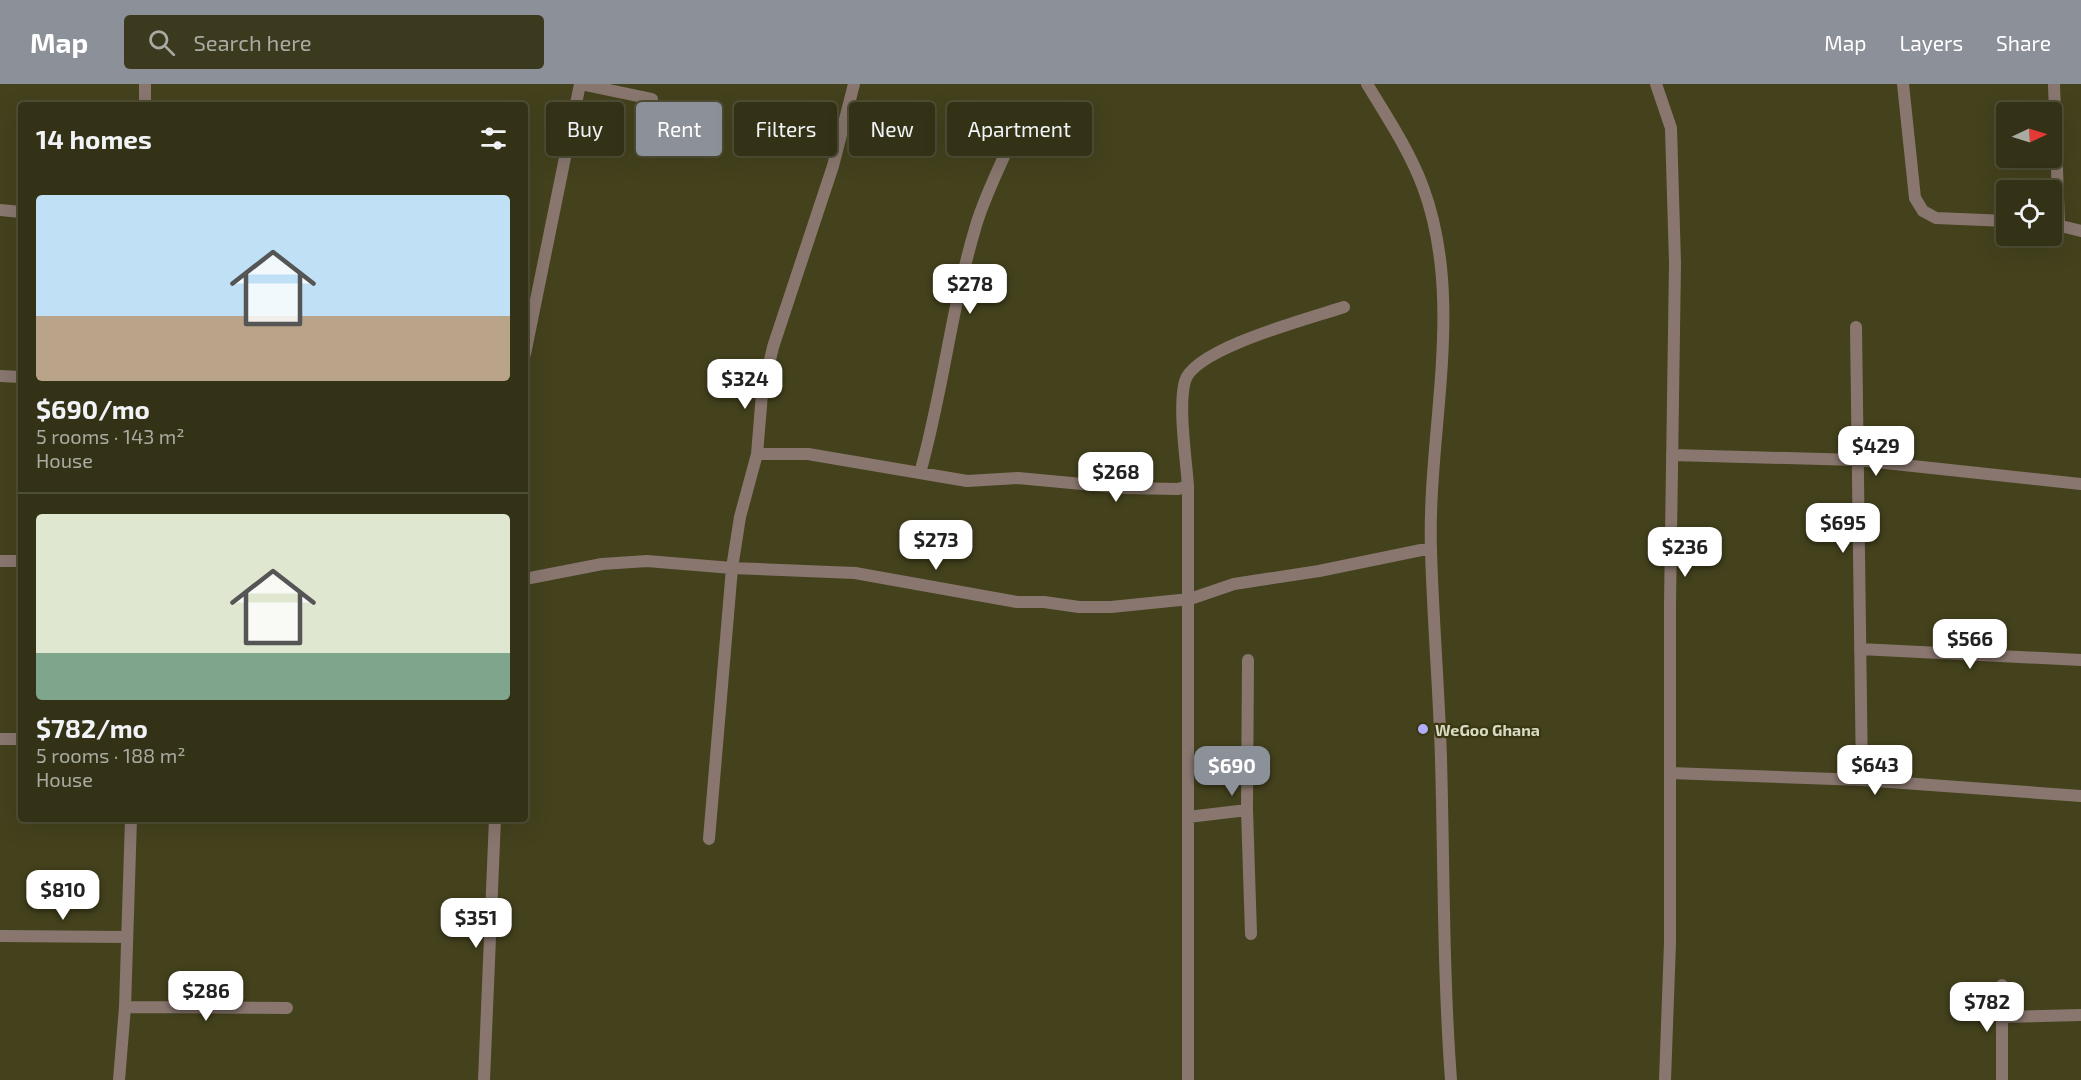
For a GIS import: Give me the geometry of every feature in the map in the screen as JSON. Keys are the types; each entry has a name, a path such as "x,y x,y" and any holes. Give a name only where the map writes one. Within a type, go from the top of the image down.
{"street":[{"path":"145,84 145,102"},
{"path":"528,329 580,84 652,99"},
{"path":"709,839 732,568 740,517 757,454 762,394 773,346 833,166 854,84"},
{"path":"1366,84 1406,147 1424,189 1441,278 1443,325 1431,548 1441,758 1444,988 1451,1080"},
{"path":"1656,84 1671,128 1675,263 1670,943 1665,1080"},
{"path":"1903,84 1915,198 1923,211 1936,218 1996,221"},
{"path":"2054,84 2055,180"},
{"path":"920,472 934,421 970,246 1004,156"},
{"path":"0,210 18,212"},
{"path":"2062,226 2081,231"},
{"path":"1188,1080 1190,599 1188,486 1182,411 1186,379 1192,368 1234,344 1344,307"},
{"path":"1856,327 1862,780"},
{"path":"0,376 18,377"},
{"path":"757,454 808,454 967,481 1018,478 1125,488 1178,489 1188,486"},
{"path":"1672,455 1857,460 2081,484"},
{"path":"528,578 602,564 656,561 732,568 855,573 941,587 980,597 1079,608 1190,599 1234,584 1319,571 1431,548"},
{"path":"0,561 18,561"},
{"path":"1860,649 2081,660"},
{"path":"1248,660 1247,810 1251,934"},
{"path":"0,739 18,739"},
{"path":"1670,773 1862,780 2081,796"},
{"path":"1188,817 1247,810"},
{"path":"119,1080 125,1007 131,822"},
{"path":"484,1080 495,822"},
{"path":"0,936 126,937"},
{"path":"2002,985 2002,1080"},
{"path":"125,1007 287,1008"},
{"path":"2002,1017 2081,1015"}],"place":[{"name":"WeGoo Ghana","path":"1423,729"}]}
